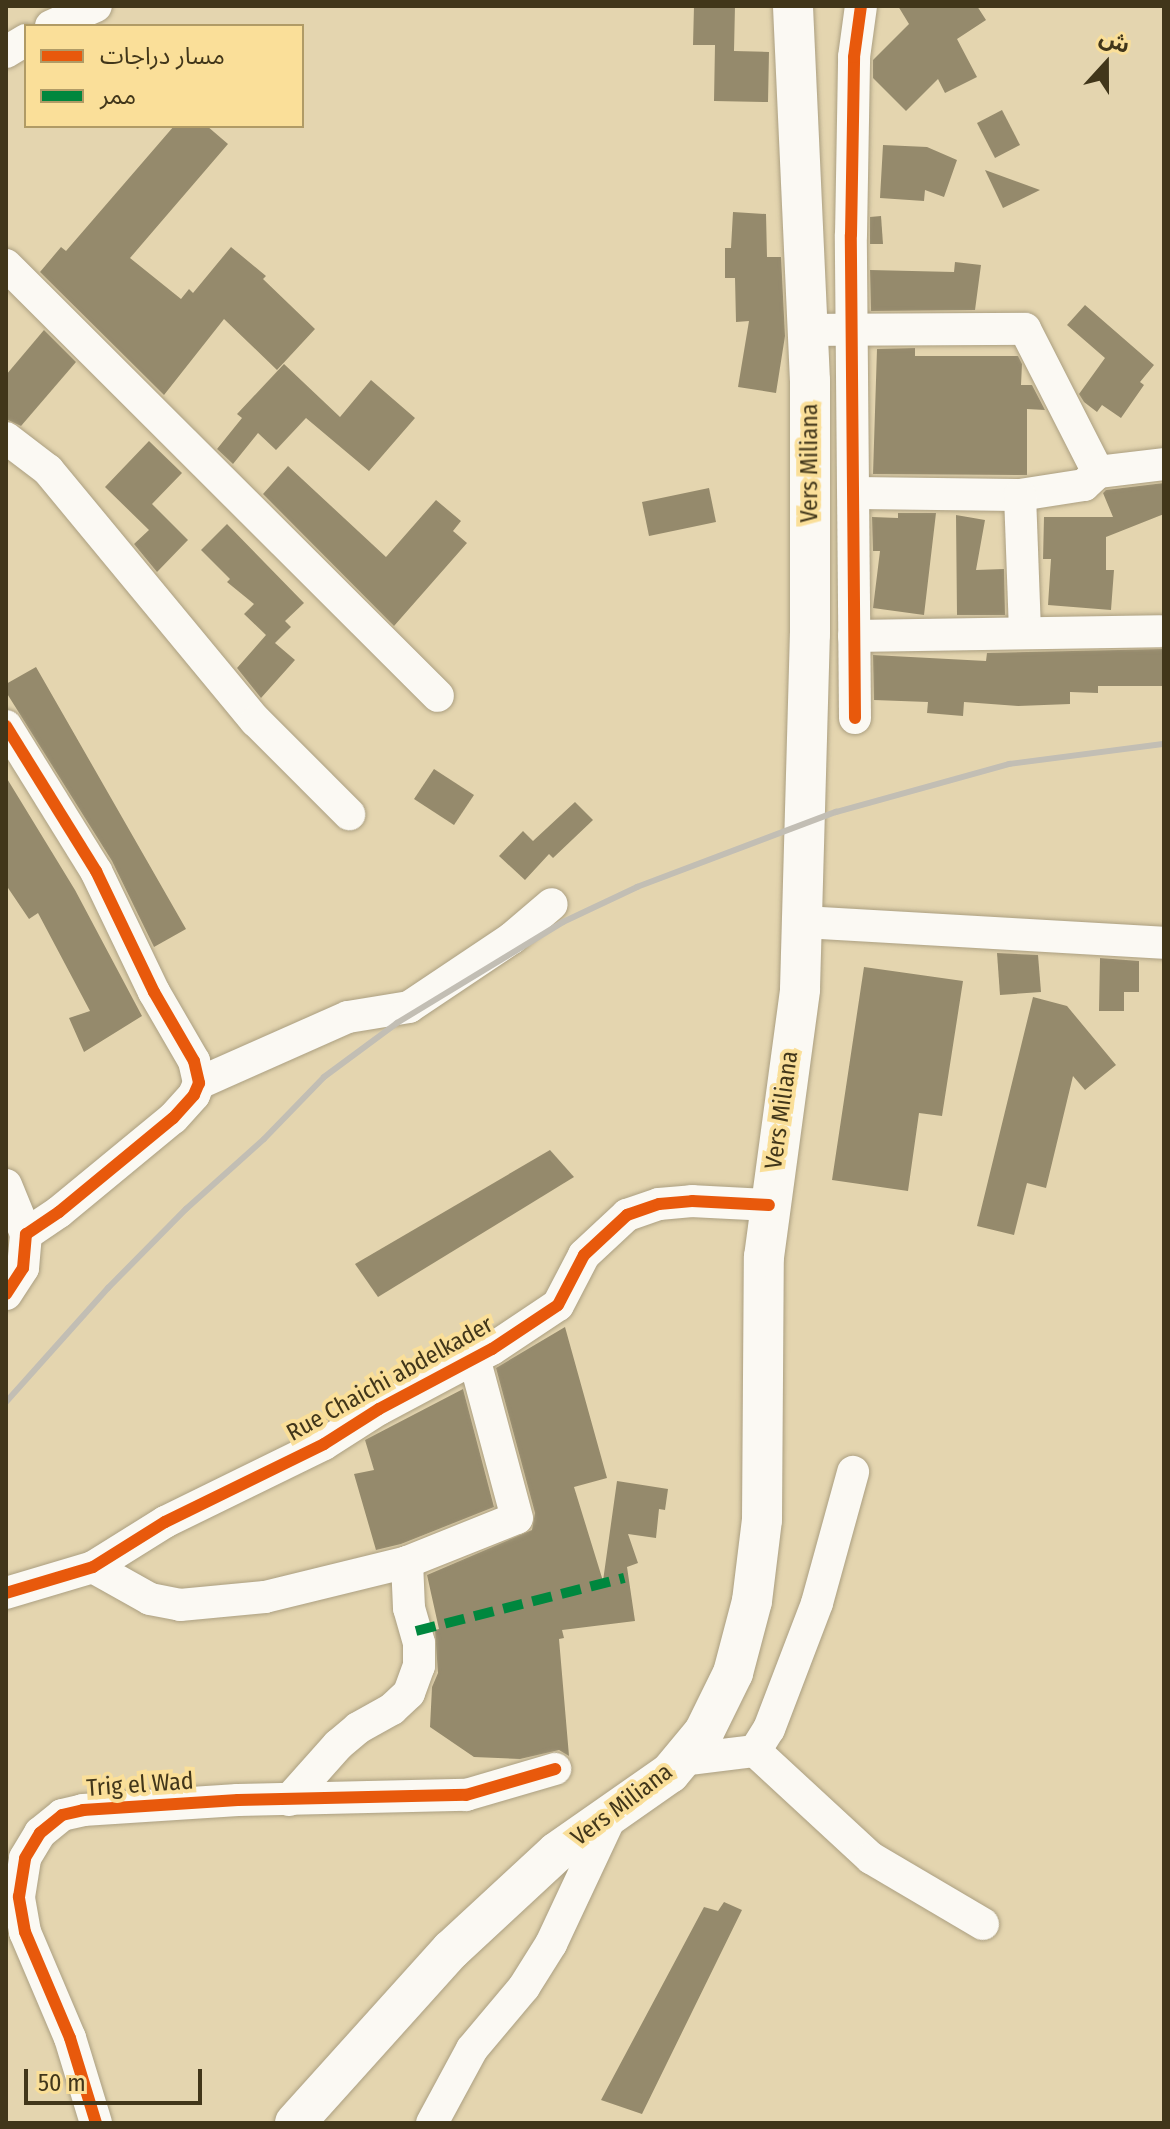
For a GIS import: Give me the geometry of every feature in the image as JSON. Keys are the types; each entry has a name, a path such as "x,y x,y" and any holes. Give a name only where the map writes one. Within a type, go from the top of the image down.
{"main road":[{"name":"Vers Miliana","path":"295,2123 451,1950 557,1852 670,1773 704,1732 733,1673 752,1601 762,1520 764,1257 800,989 810,634 808,330 793,6"}],"street":[{"path":"56,24 96,6"},
{"path":"855,718 852,332 854,57 861,6"},
{"path":"6,52 24,41"},
{"path":"6,265 438,696"},
{"path":"808,330 1025,329 1098,472"},
{"path":"6,438 48,470 256,721 349,814"},
{"path":"854,493 1020,495 1084,485 1098,472 1164,464"},
{"path":"1020,495 1025,633"},
{"path":"854,636 1160,631"},
{"path":"6,726 96,871 154,992 194,1061 199,1083 194,1095 173,1118 59,1212 26,1234"},
{"path":"199,1083 348,1017 409,1007 512,938 552,904"},
{"path":"802,922 1164,943"},
{"path":"6,1185 26,1234 23,1268 6,1294"},
{"name":"Rue Chaichi abdelkader","path":"6,1593 93,1567 165,1522 324,1444 379,1409 474,1358 558,1305 584,1255 627,1215 659,1204 692,1201 769,1205"},
{"path":"93,1567 150,1599 180,1605 265,1597 407,1562 517,1518 474,1358"},
{"path":"755,1751 769,1729 817,1603 853,1472"},
{"path":"289,1800 338,1745 358,1728 392,1709 409,1693 419,1666 419,1643 409,1608 407,1562"},
{"path":"681,1760 755,1751 871,1858 983,1924"},
{"name":"Trig el Wad","path":"96,2123 70,2038 25,1932 19,1897 25,1858 40,1833 62,1815 83,1810 466,1795 555,1769"},
{"path":"432,2123 472,2049 524,1987 551,1944 612,1814"}],"building":[{"path":"694,6 735,6 734,51 769,52 768,102 714,101 715,45 693,45"},
{"path":"898,6 977,6 986,20 957,39 977,77 945,93 938,79 906,111 873,78 873,60 909,24"},
{"path":"1002,110 1020,145 995,158 977,123"},
{"path":"172,128 209,128 228,144 130,258 181,299 189,289 193,293 231,247 266,276 263,279 315,329 277,370 224,319 164,395 40,272 61,247 66,251"},
{"path":"883,145 927,147 957,160 944,197 925,190 924,201 880,198"},
{"path":"985,170 1040,190 1003,208"},
{"path":"733,212 766,214 767,257 781,257 785,336 776,393 738,387 749,321 736,322 735,278 725,278 725,248 731,248"},
{"path":"881,216 883,244 870,244 870,217"},
{"path":"955,262 981,265 975,310 871,311 870,270 954,272"},
{"path":"1085,305 1154,365 1140,382 1144,385 1121,418 1102,405 1097,412 1079,394 1105,358 1067,325"},
{"path":"44,330 76,362 21,426 6,419 6,375"},
{"path":"915,348 915,356 1018,356 1022,364 1021,385 1032,385 1045,410 1027,409 1027,475 873,474 877,349"},
{"path":"284,364 340,417 371,380 415,418 369,471 306,418 276,450 258,433 233,464 217,449 242,418 237,414"},
{"path":"149,441 182,473 152,504 188,540 157,572 134,544 149,530 105,487"},
{"path":"288,466 386,557 436,500 461,521 453,531 467,543 394,626 263,494"},
{"path":"1164,483 1164,514 1106,537 1106,570 1114,570 1111,610 1048,605 1051,559 1043,559 1044,517 1113,517 1103,493 1106,490"},
{"path":"709,488 716,522 649,536 642,502"},
{"path":"898,513 936,513 924,615 873,608 880,551 873,551 872,517 898,518"},
{"path":"956,515 985,520 976,570 1004,569 1005,615 957,615"},
{"path":"227,524 304,603 285,621 291,627 275,643 295,660 261,698 237,668 266,635 244,614 254,604 227,582 230,579 201,550"},
{"path":"1164,649 1164,686 1098,686 1098,693 1070,692 1070,704 1018,706 964,702 963,716 927,713 928,702 874,700 873,655 986,661 987,653"},
{"path":"36,667 186,929 154,947 112,861 6,692 6,684"},
{"path":"434,769 474,795 454,825 414,799"},
{"path":"6,777 75,890 142,1016 84,1052 69,1018 90,1011 38,913 29,919 6,885"},
{"path":"575,802 593,820 553,858 549,854 525,880 499,856 523,831 533,841"},
{"path":"997,953 1038,955 1041,992 1000,995"},
{"path":"1100,958 1139,961 1139,992 1124,992 1124,1011 1099,1011"},
{"path":"864,967 963,981 942,1116 919,1113 908,1191 832,1180"},
{"path":"1033,997 1067,1006 1116,1065 1085,1090 1073,1076 1046,1188 1027,1183 1014,1235 977,1226"},
{"path":"550,1150 574,1177 378,1297 355,1264"},
{"path":"565,1327 607,1478 574,1487 603,1581 617,1481 668,1489 665,1510 659,1509 656,1538 628,1534 638,1563 627,1567 635,1621 562,1630 564,1638 559,1639 569,1756 559,1750 520,1759 474,1757 430,1727 432,1687 438,1673 435,1630 439,1629 427,1575 532,1530 535,1513 496,1368"},
{"path":"463,1389 494,1507 401,1544 376,1550 354,1474 374,1470 365,1440"},
{"path":"724,1902 742,1910 642,2114 601,2100 704,1907 718,1911"}],"railway":[{"path":"6,1402 108,1288 186,1209 264,1139 324,1077 397,1023 563,922 637,887 836,812 1009,764 1164,744"}],"marked path":[{"path":"416,1631 624,1578"}],"cycle path":[{"path":"855,718 851,235 854,57 861,6"},
{"path":"6,726 96,871 154,992 194,1061 199,1083 194,1095 173,1118 59,1212 26,1234 23,1268 6,1294"},
{"path":"6,1593 93,1567 165,1522 324,1444 379,1409 492,1349 558,1305 584,1255 627,1215 659,1204 692,1201 769,1205"},
{"path":"96,2123 70,2038 25,1932 19,1897 25,1858 40,1833 62,1815 83,1810 238,1800 466,1795 555,1769"}]}
